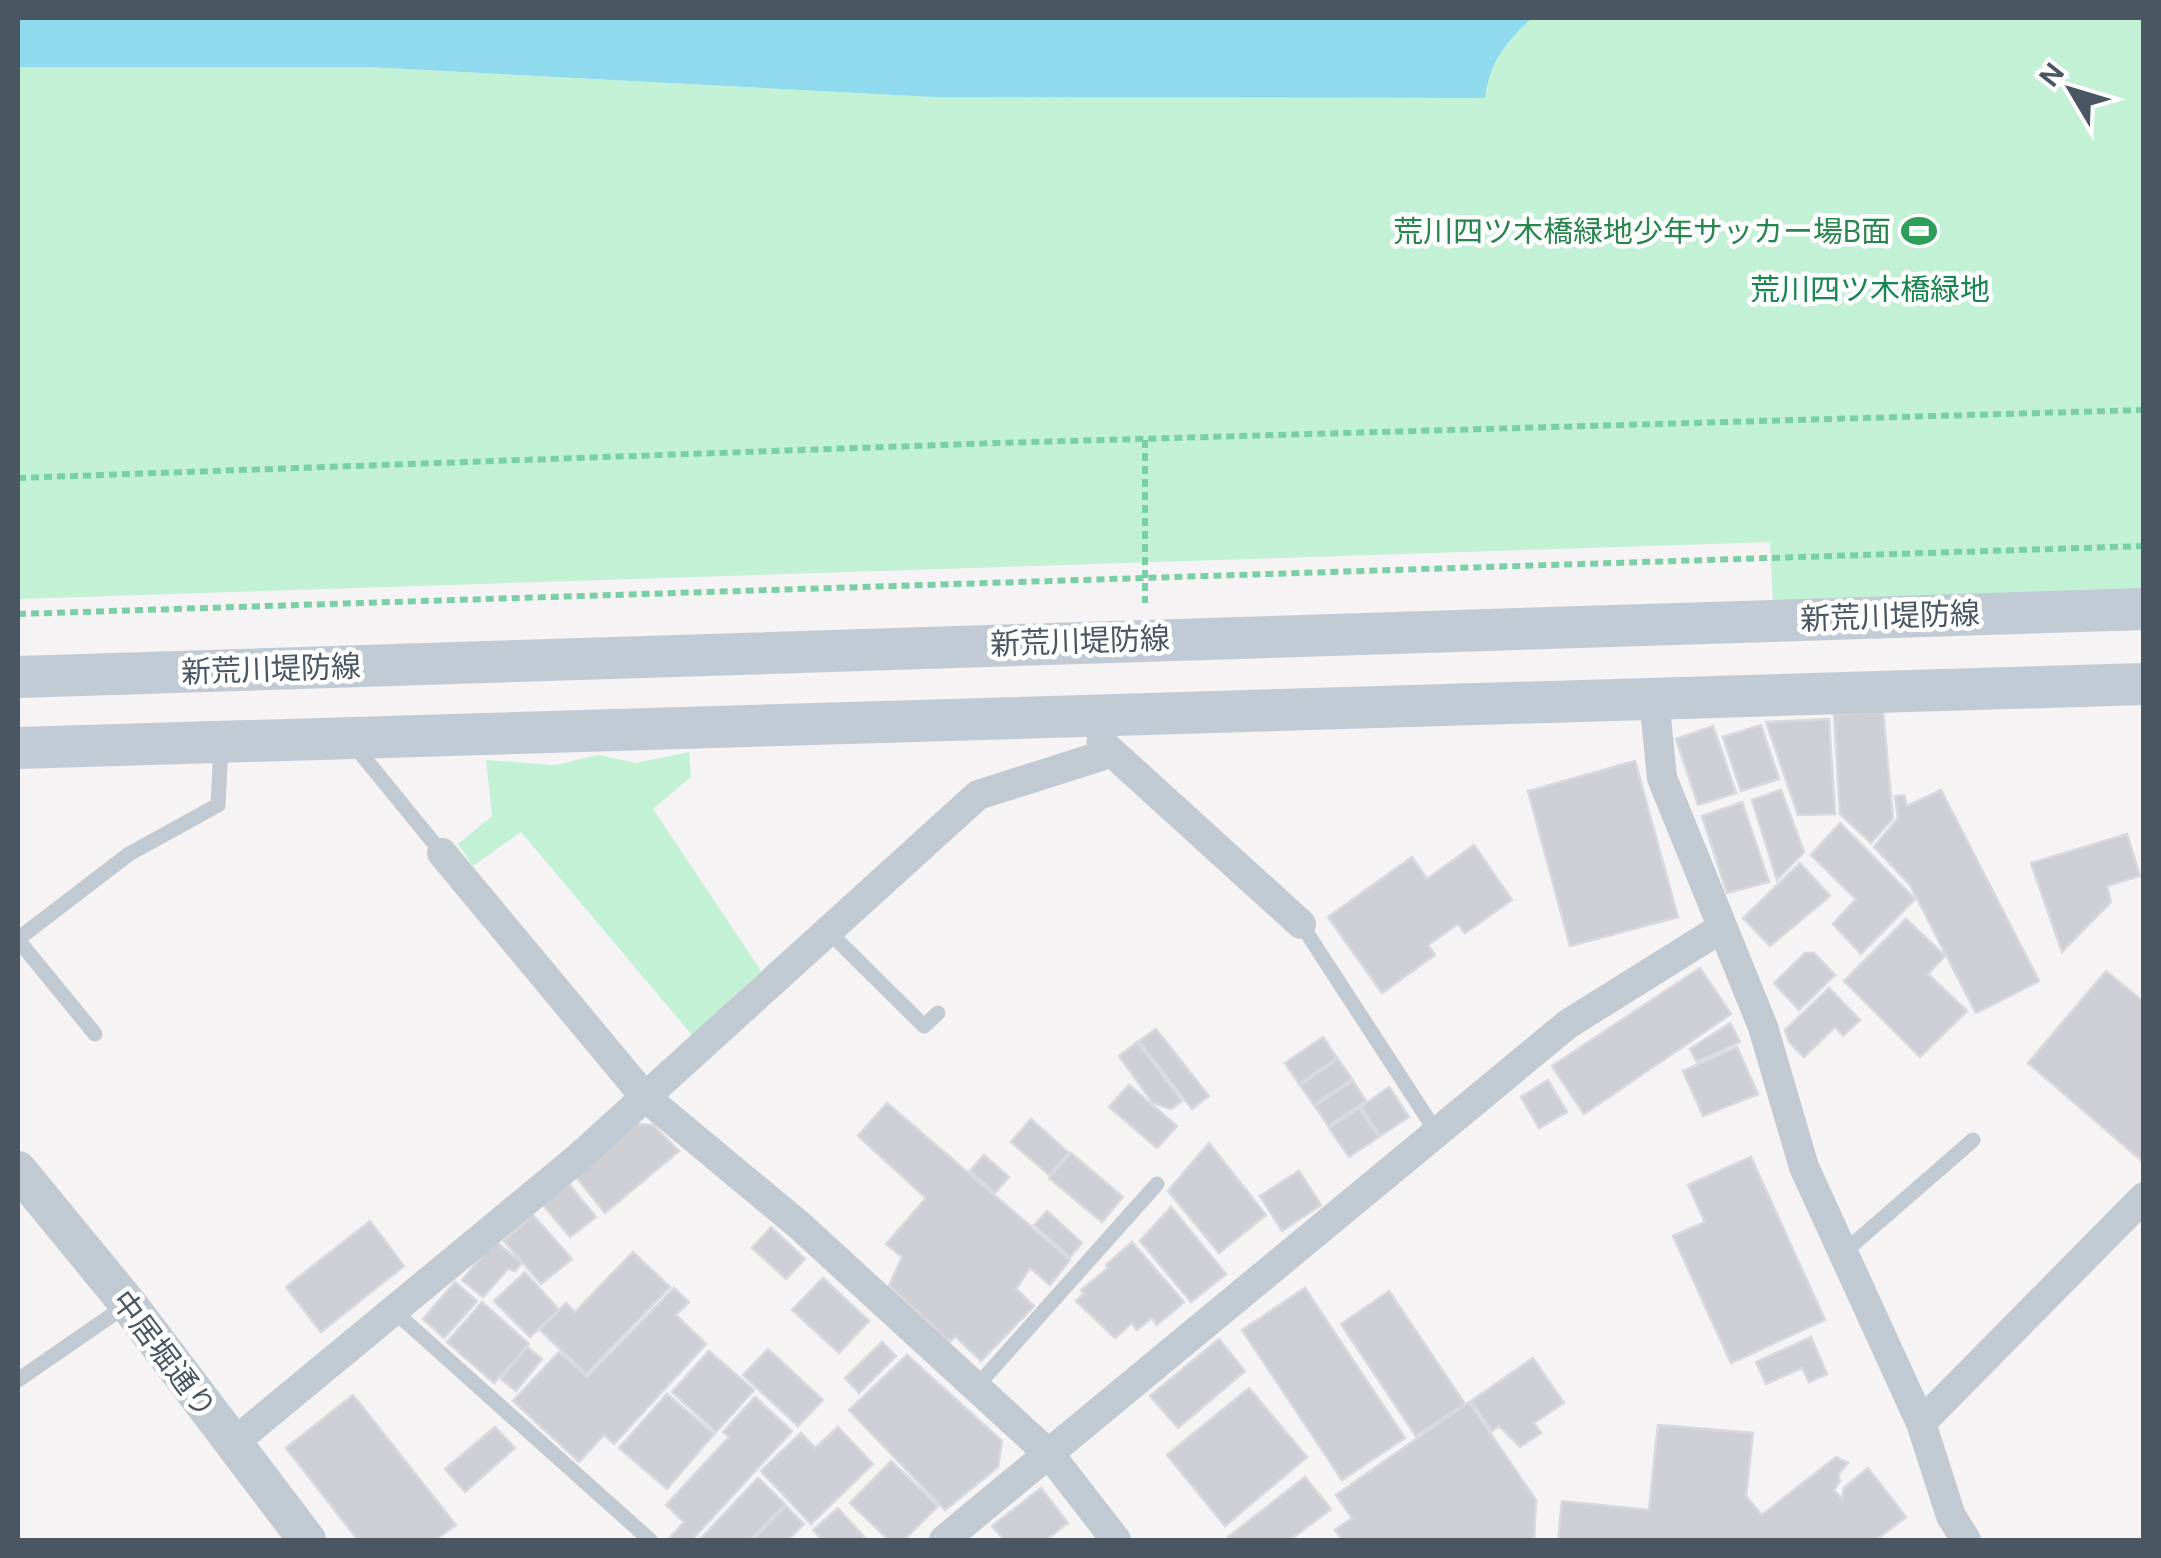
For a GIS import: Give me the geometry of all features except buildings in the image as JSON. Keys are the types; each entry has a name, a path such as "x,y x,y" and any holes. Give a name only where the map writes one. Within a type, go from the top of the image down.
{"main road":[{"name":"新荒川堤防線","path":"18,677 2144,609"},
{"path":"18,748 346,736 1103,730 1654,698 2144,684"}],"street":[{"path":"1654,698 1662,778 1720,929 1763,1027 1804,1166 1921,1424 1951,1516 1966,1540"},
{"path":"1103,730 1301,924"},
{"path":"232,1444 395,1312 645,1097 978,795 1101,756 1103,730"},
{"path":"442,853 645,1097 799,1225 1050,1454 1116,1540"},
{"path":"944,1540 1568,1024 1720,929"},
{"name":"中居堀通り","path":"18,1170 128,1304 307,1540"},
{"path":"1921,1424 2144,1197"}],"lane":[{"path":"346,736 442,853"},
{"path":"95,1034 18,940 129,854 218,805 222,741"},
{"path":"1301,924 1437,1134"},
{"path":"828,932 924,1026 938,1013"},
{"path":"1843,1253 1973,1140"},
{"path":"976,1387 1157,1184"},
{"path":"18,1380 128,1304"},
{"path":"395,1312 650,1540"}],"path":[{"path":"18,478 2144,410"},
{"path":"1145,440 1145,595"},
{"path":"18,614 2144,546"}],"green space":[{"name":"荒川四ツ木橋緑地","path":"1532,18 2143,18 2143,592 1773,604 1770,542 18,599 18,67 369,67 933,97 1484,98 1501,54"},
{"path":"689,752 691,777 653,809 761,971 692,1035 521,832 473,866 458,844 492,816 486,760 555,765 598,755 636,763"}],"water":[{"path":"18,18 1532,18 1501,54 1485,98 933,97 369,67 18,67"}],"place":[{"name":"荒川四ツ木橋緑地少年サッカー場B面","path":"1919,231"}]}
